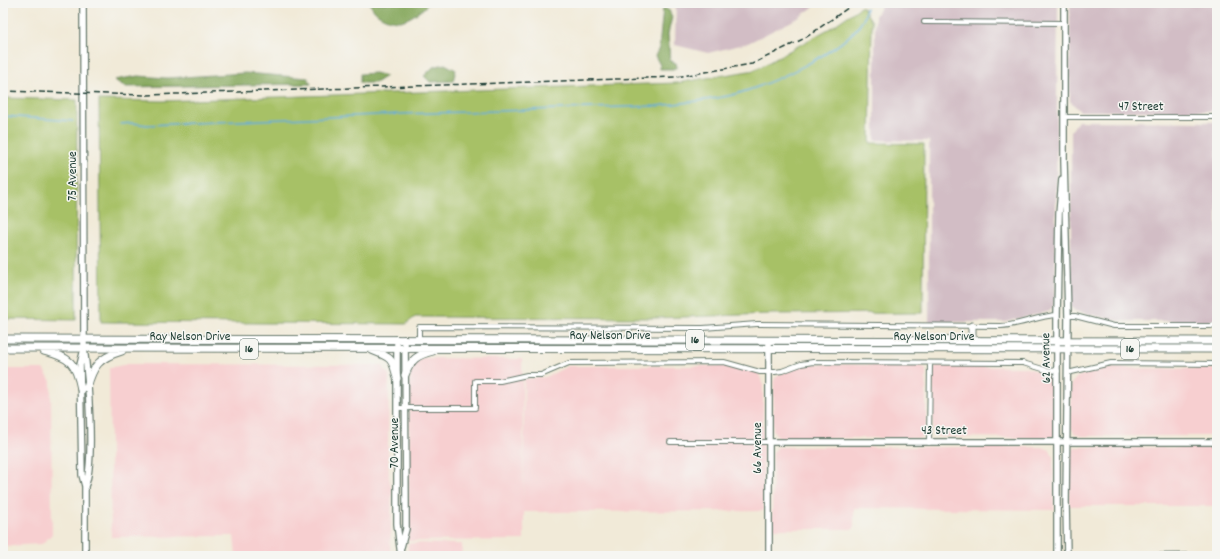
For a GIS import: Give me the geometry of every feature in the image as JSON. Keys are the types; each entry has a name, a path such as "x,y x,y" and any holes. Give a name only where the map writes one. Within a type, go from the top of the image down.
{"highway":[{"path":"972,326 972,340"},
{"name":"Ray Nelson Drive","path":"3,339 1217,341"},
{"name":"Ray Nelson Drive","path":"3,348 1217,349"},
{"path":"31,348 59,354 70,361 76,370 84,389"},
{"path":"84,389 91,374 100,361 111,354 130,348"},
{"path":"368,348 391,359 394,364 397,378"},
{"path":"405,375 411,361 416,356 443,348"}],"main road":[{"name":"75 Avenue","path":"84,3 84,348 80,365 84,389 82,475 85,486 85,556"},
{"name":"62 Avenue","path":"1064,3 1064,161 1068,316 1066,494 1067,556"},
{"name":"62 Avenue","path":"1057,556 1057,315 1059,214 1064,161"},
{"name":"70 Avenue","path":"401,339 397,378 397,524 401,556"},
{"name":"66 Avenue","path":"769,340 769,556"},
{"name":"70 Avenue","path":"401,348 405,375 406,408 406,529 401,547"},
{"name":"43 Street","path":"769,442 1217,442"}],"street":[{"path":"924,22 1064,23"},
{"name":"47 Street","path":"1064,117 1217,117"},
{"path":"419,339 419,327 445,326 703,328 757,324 972,326 1014,325 1047,316 1057,315"},
{"path":"1068,316 1076,316 1114,326 1211,326 1217,324"},
{"path":"398,408 475,408 475,381 500,381 527,375 541,375 569,363 724,362 760,372 769,372 782,371 807,362 1023,363 1046,370 1058,371"},
{"path":"929,442 930,363"},
{"path":"1067,373 1111,364 1217,364"},
{"name":"43 Street","path":"670,442 769,442"},
{"path":"1130,556 1217,555"}],"shaded area":[{"path":"676,3 819,3 798,18 748,43 708,53 675,45"},
{"path":"883,3 1058,3 1055,295 1053,307 1047,312 1005,322 929,322 929,141 875,140 875,16"},
{"path":"1070,3 1217,3 1217,111 1080,111 1070,101"},
{"path":"1078,121 1217,122 1217,319 1208,321 1121,321 1075,311 1071,305 1071,131"},
{"path":"421,358 522,359 524,506 524,379 546,377 568,366 722,366 741,367 758,372 763,384 763,511 524,512 524,540 408,541 410,371 413,363"},
{"path":"127,364 382,365 389,375 388,450 389,477 392,491 390,556 236,556 234,536 111,537 109,368"},
{"path":"805,364 922,366 926,370 926,435 919,438 778,438 773,430 774,380 778,375"},
{"path":"938,366 1024,367 1051,376 1055,383 1056,434 1052,438 939,437 933,433 933,370"},
{"path":"1103,368 1217,369 1217,436 1081,436 1074,433 1071,427 1071,384 1077,377"},
{"path":"3,369 43,369 51,381 52,534 42,544 3,546"},
{"path":"778,447 1042,447 1050,450 1053,456 1054,510 854,508 854,529 772,529 773,452"},
{"path":"1075,447 1217,448 1217,506 1069,506 1069,457"},
{"path":"408,543 462,544 462,556 408,556"}],"green space":[{"path":"370,3 429,3 408,19 400,21 391,20 378,14 374,11"},
{"path":"862,6 872,22 870,143 924,144 923,313 771,314 655,318 415,317 406,324 101,322 99,100 163,101 677,83 755,70 832,27"},
{"path":"663,8 669,10 672,17 668,34 670,61 676,63 677,67 673,69 660,69 660,65 655,56 659,48"},
{"path":"445,64 456,70 453,81 430,82 424,76 433,67"},
{"path":"245,73 308,78 311,84 126,87 114,80 138,76 167,78"},
{"path":"375,73 386,76 375,83 360,83 360,74"},
{"path":"3,98 77,100 76,320 3,319"}],"waterway":[{"path":"120,124 133,123 147,125 400,114 656,106 704,100 747,91 804,66 839,44 853,32 864,19 866,8"},
{"path":"3,108 5,116"},
{"path":"3,116 73,121"}],"railway":[{"path":"3,91 148,95 676,77 752,64 805,38 855,3"}]}
